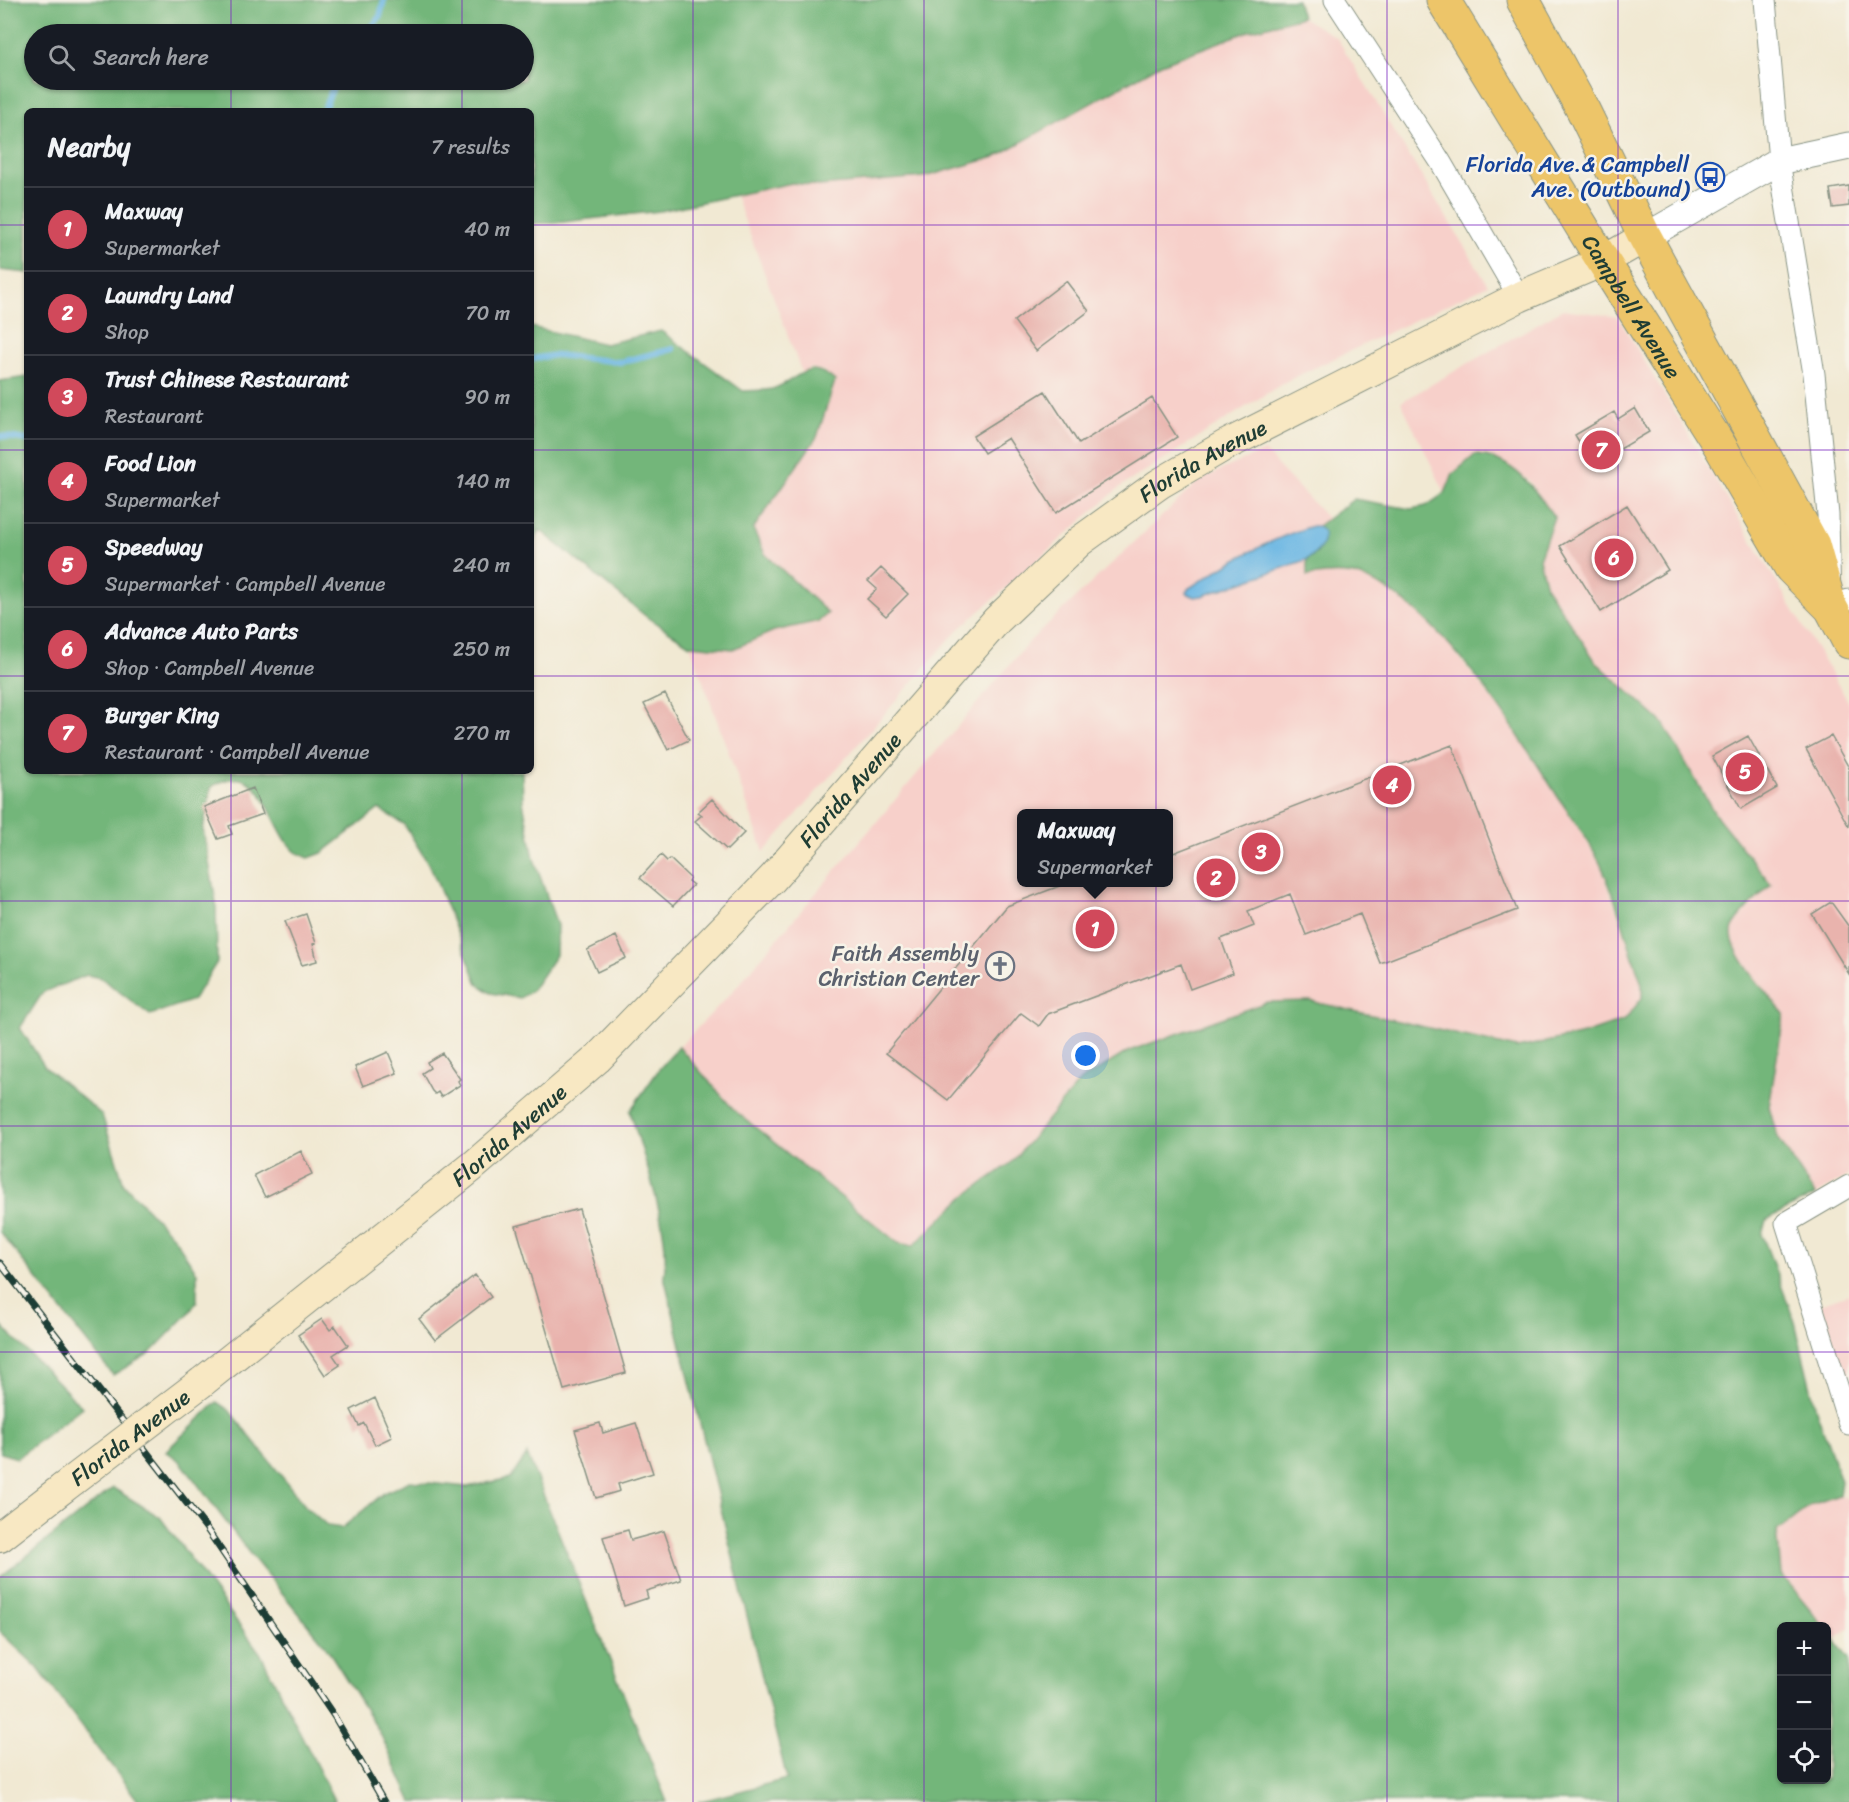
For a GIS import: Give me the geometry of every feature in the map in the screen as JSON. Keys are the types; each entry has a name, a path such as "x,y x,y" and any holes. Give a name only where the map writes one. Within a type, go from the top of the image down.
{"main road":[{"name":"Campbell Avenue","path":"1443,0 1603,261 1715,437 1791,568 1839,603"},
{"name":"Campbell Avenue","path":"1523,0 1583,110 1644,237 1813,545 1839,603 1849,642"},
{"name":"Florida Avenue","path":"0,1537 202,1382 472,1167 597,1059 773,878 997,620 1080,541 1159,484 1224,446 1520,297 1603,261 1644,237"}],"street":[{"path":"1335,0 1440,161 1520,297"},
{"name":"Campbell Avenue","path":"1765,0 1779,161 1814,374 1839,603"},
{"name":"Florida Avenue","path":"1644,237 1779,161 1849,146"},
{"path":"1849,1186 1786,1223 1849,1424"}],"shaded area":[{"path":"1302,17 1337,38 1488,285 1285,382 1120,487 956,632 764,852 690,645 733,649 774,631 819,621 827,613 765,554 753,529 817,437 835,381 824,371 811,368 802,373 735,195 792,183 819,186 924,177 995,157 1161,64 1249,31"},
{"path":"1563,309 1618,317 1849,703 1849,1175 1815,1195 1777,1136 1769,1107 1783,1014 1746,967 1731,941 1732,927 1771,884 1715,814 1663,723 1596,662 1546,587 1539,559 1554,517 1529,480 1490,456 1453,474 1445,493 1401,402"},
{"path":"1264,451 1327,518 1319,526 1323,531 1307,575 1341,574 1359,577 1381,586 1416,611 1437,630 1512,725 1600,863 1642,984 1642,998 1625,1020 1584,1034 1517,1048 1310,1001 1267,1002 1129,1051 1080,1081 1011,1163 965,1196 913,1246 898,1243 734,1110 679,1047 733,991 1030,641 1201,479"},
{"path":"1849,1294 1849,1390 1820,1304"},
{"path":"1839,1495 1849,1499 1849,1629 1834,1639 1831,1634 1831,1622 1821,1622 1781,1574 1776,1545 1777,1530 1811,1505"}],"green space":[{"path":"0,0 1297,0 1302,17 1249,31 1161,64 995,157 924,177 819,186 792,183 660,211 554,223 534,223 534,108 24,108 24,273 0,270"},
{"path":"534,328 605,344 661,331 743,391 772,389 810,370 817,370 835,381 817,437 753,529 765,554 828,613 819,621 774,631 733,649 690,645 648,618 540,530 534,541"},
{"path":"24,377 24,774 522,774 523,802 534,859 557,925 556,955 532,990 520,998 491,993 478,984 431,868 404,824 379,809 322,853 309,858 296,852 286,841 254,786 243,779 229,779 211,787 203,829 216,902 217,962 193,1000 150,1015 101,978 87,975 43,992 20,1028 45,1067 102,1115 124,1184 175,1239 197,1273 197,1301 189,1313 150,1353 113,1375 0,1232 0,381"},
{"path":"1475,455 1500,461 1521,476 1547,506 1554,517 1539,559 1546,587 1596,662 1663,723 1715,814 1771,884 1738,919 1732,934 1734,945 1749,971 1784,1014 1769,1107 1777,1136 1815,1195 1766,1220 1762,1235 1795,1322 1816,1410 1841,1481 1839,1495 1811,1505 1777,1531 1781,1574 1821,1622 1777,1622 1777,1784 1831,1784 1831,1635 1849,1659 1849,1802 698,1802 787,1779 664,1276 664,1238 655,1194 630,1111 660,1068 679,1047 734,1110 898,1243 913,1246 965,1196 1011,1163 1080,1081 1129,1051 1267,1002 1310,1001 1517,1048 1584,1034 1625,1020 1642,998 1642,984 1612,892 1596,854 1496,703 1471,670 1418,613 1390,591 1354,575 1307,576 1307,560 1318,552 1323,531 1318,526 1354,499 1411,509 1426,506 1445,493 1453,474"},
{"path":"0,1324 82,1407 17,1458 0,1453"},
{"path":"217,1402 229,1410 306,1507 328,1526 342,1528 384,1493 410,1481 467,1487 511,1478 527,1454 667,1802 412,1802 379,1731 325,1645 250,1554 181,1462 166,1451"},
{"path":"113,1488 160,1517 260,1653 335,1802 139,1802 37,1667 0,1632 0,1577"}],"water":[{"path":"1312,526 1318,526 1324,536 1322,545 1306,560 1202,596 1194,597 1187,593 1188,589 1248,553"}],"building":[{"path":"1849,186 1849,206 1833,208 1830,189"},
{"path":"1066,281 1089,311 1036,351 1014,321"},
{"path":"1045,391 1079,444 1152,398 1177,437 1056,513 1008,438 984,453 973,436"},
{"path":"1635,408 1649,432 1593,465 1575,435 1614,412 1618,419"},
{"path":"1627,505 1668,570 1601,612 1560,546"},
{"path":"881,568 908,594 886,616 867,599 877,589 868,581"},
{"path":"665,694 689,740 668,750 644,704"},
{"path":"1748,736 1777,788 1741,809 1712,756"},
{"path":"1831,736 1849,768 1849,827 1806,749"},
{"path":"1452,745 1517,910 1380,963 1360,914 1306,935 1290,894 1248,911 1254,926 1221,939 1233,973 1190,989 1181,964 1048,1014 1039,1026 1021,1013 948,1100 886,1053 1007,906 1057,887 1173,887 1173,853"},
{"path":"253,788 263,814 229,826 232,834 218,839 204,807"},
{"path":"712,799 744,833 727,850 695,821 702,815 698,812"},
{"path":"661,855 667,861 670,859 690,878 688,881 693,885 673,906 640,878"},
{"path":"1831,902 1849,927 1849,974 1812,914"},
{"path":"306,914 316,943 313,944 317,961 302,965 285,921"},
{"path":"616,936 626,958 597,972 587,950"},
{"path":"388,1052 397,1073 363,1086 355,1067"},
{"path":"442,1053 460,1079 458,1081 460,1085 441,1097 438,1092 435,1094 432,1091 422,1073 430,1068 427,1062"},
{"path":"301,1151 312,1174 265,1197 254,1175"},
{"path":"579,1209 626,1373 564,1390 516,1226"},
{"path":"475,1275 491,1297 435,1340 419,1319"},
{"path":"322,1319 330,1330 335,1326 348,1345 333,1355 340,1365 325,1375 298,1335"},
{"path":"375,1398 392,1437 375,1445 364,1423 359,1426 351,1410"},
{"path":"600,1423 603,1433 636,1423 653,1473 618,1484 620,1491 596,1498 575,1430"},
{"path":"628,1530 631,1540 664,1531 681,1580 646,1591 648,1598 624,1606 603,1537"}],"waterway":[{"path":"374,24 380,16 384,0"},
{"path":"324,108 332,90"},
{"path":"534,359 556,355 620,362 673,349"},
{"path":"0,436 24,440"}],"railway":[{"path":"0,1263 206,1528 334,1716 384,1802"}],"place":[{"name":"Florida Ave.& Campbell Ave. (Outbound)","path":"1710,177"},
{"name":"Burger King","path":"1601,450"},
{"name":"Advance Auto Parts","path":"1614,558"},
{"name":"Speedway","path":"1745,772"},
{"name":"Food Lion","path":"1392,785"},
{"name":"Trust Chinese Restaurant","path":"1261,852"},
{"name":"Laundry Land","path":"1216,878"},
{"name":"Maxway","path":"1095,929"},
{"name":"Faith Assembly Christian Center","path":"1000,966"}]}
